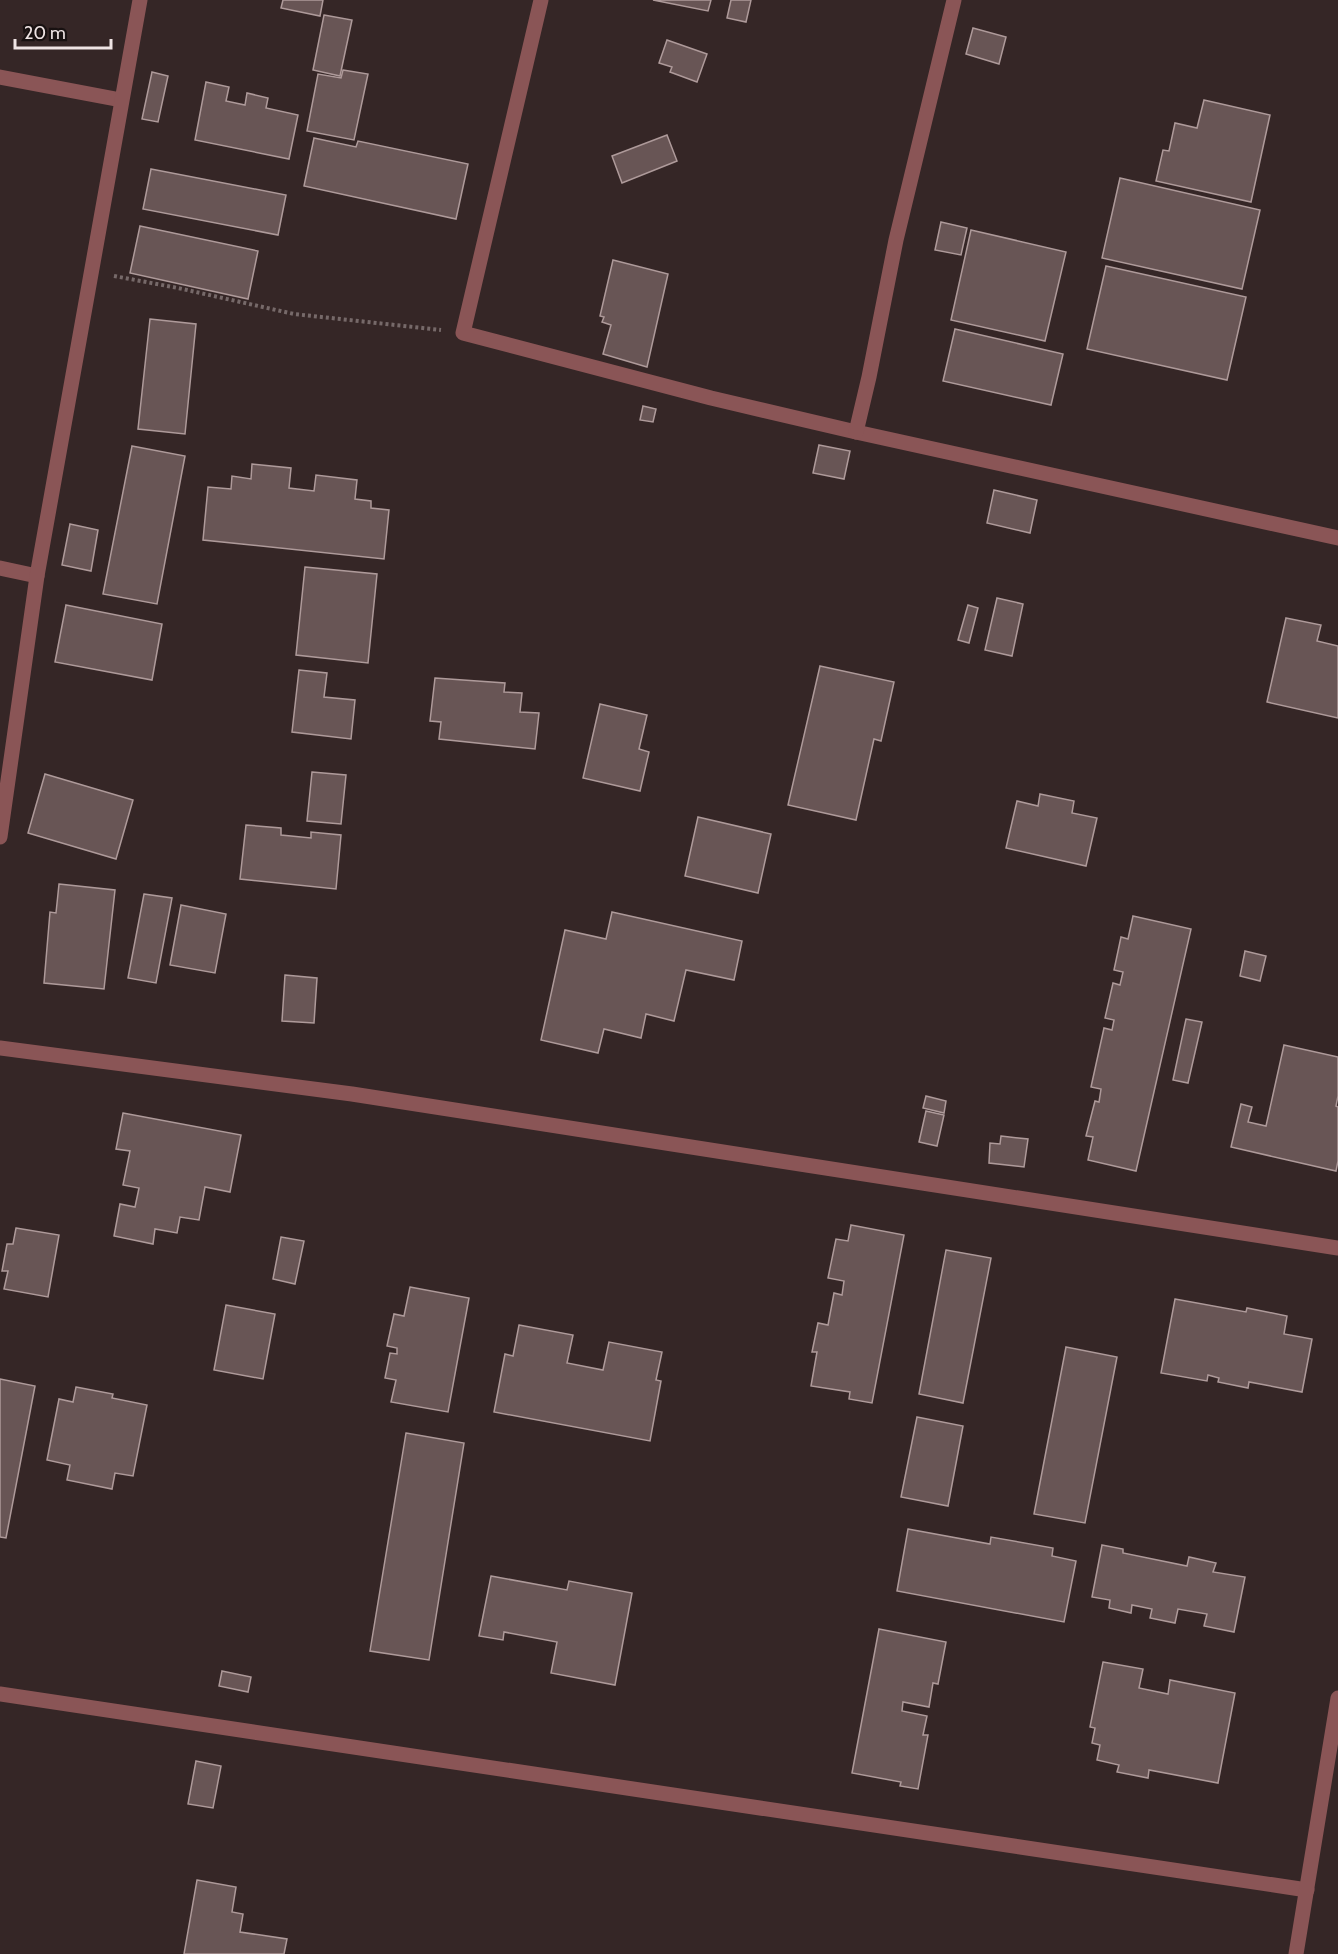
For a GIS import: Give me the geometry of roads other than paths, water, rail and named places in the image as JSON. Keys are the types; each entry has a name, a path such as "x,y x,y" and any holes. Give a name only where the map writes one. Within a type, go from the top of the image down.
{"street":[{"path":"0,837 37,576 140,0"},
{"path":"541,0 463,333 711,398 856,432 1338,538"},
{"path":"856,432 897,240 954,0"},
{"path":"0,77 122,100"},
{"path":"0,568 37,576"},
{"path":"0,1048 352,1094 1338,1248"},
{"path":"0,1694 1307,1890"},
{"path":"1296,1954 1338,1698"}]}
